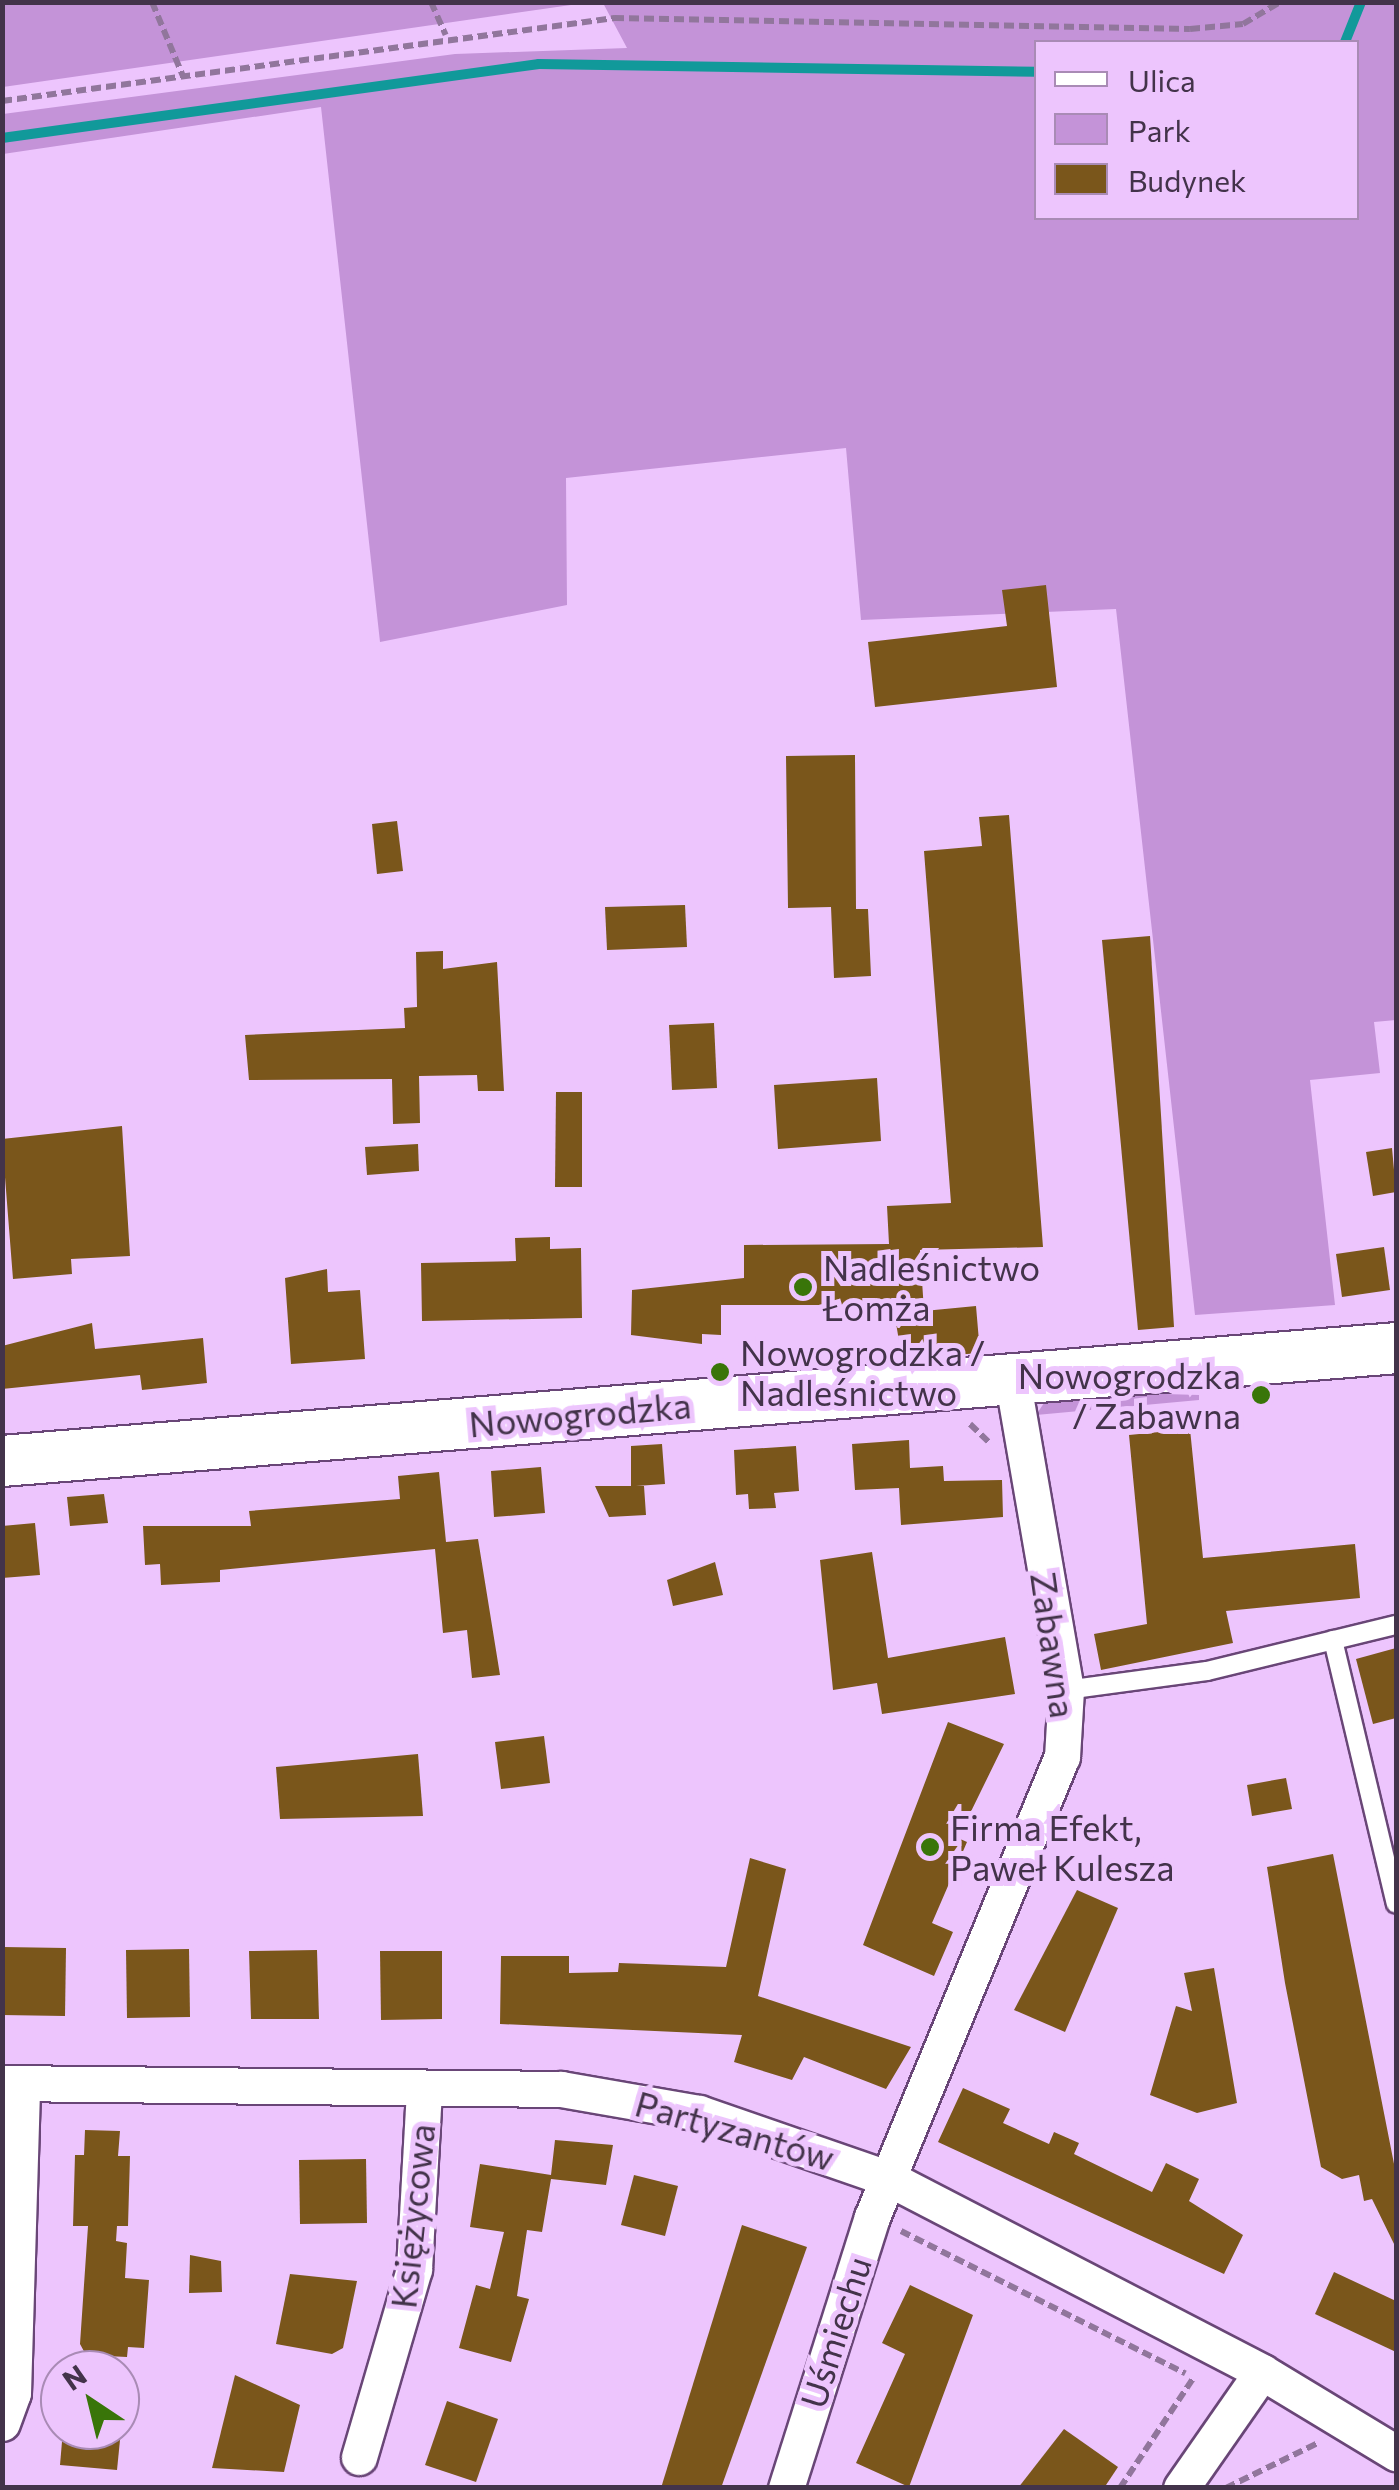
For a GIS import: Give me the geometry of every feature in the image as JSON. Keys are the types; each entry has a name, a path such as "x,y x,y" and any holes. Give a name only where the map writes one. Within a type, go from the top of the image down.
{"street":[{"name":"Nowogrodzka","path":"2,1462 1396,1348"},
{"name":"Zabawna","path":"890,2179 1054,1790 1066,1690 1012,1378"},
{"name":"Partyzantów","path":"12,2084 561,2089 653,2103 890,2179 1262,2372 1396,2452"},
{"path":"2,2423 13,2393 12,2084"},
{"name":"Księżycowa","path":"359,2457 414,2269 424,2088"},
{"name":"Uśmiechu","path":"786,2488 872,2216 890,2179"},
{"path":"1181,2488 1262,2372"}],"lane":[{"path":"1066,1690 1206,1671 1396,1624"},
{"path":"1333,1640 1396,1904"}],"path":[{"path":"152,2 183,76"},
{"path":"431,2 446,34"},
{"path":"2,102 446,34 614,18 1190,29 1243,24 1280,2"},
{"path":"872,2216 1241,2402"},
{"path":"1120,2488 1194,2377"},
{"path":"1311,2433 1338,2449"},
{"path":"1226,2488 1323,2440"}],"green space":[{"path":"3,2 585,2 585,3 3,87"},
{"path":"603,3 1396,3 1396,1020 1374,1022 1380,1073 1310,1080 1335,1305 1195,1315 1116,609 861,620 846,448 566,478 567,605 380,642 321,107 3,154 3,114 455,54 627,48"},
{"path":"1096,1392 1199,1395 1199,1400 1036,1415 1046,1400"}],"building":[{"path":"1046,585 1057,687 875,707 868,642 1007,626 1002,590"},
{"path":"855,755 856,909 868,909 871,976 834,978 831,907 788,908 786,756"},
{"path":"1009,815 1043,1247 920,1250 924,1311 976,1306 980,1353 902,1359 893,1305 721,1305 721,1335 702,1334 702,1344 631,1335 632,1290 744,1278 744,1245 889,1244 887,1206 951,1203 924,851 982,846 979,817"},
{"path":"397,821 403,871 377,874 372,824"},
{"path":"685,905 687,947 607,950 605,907"},
{"path":"1150,936 1174,1327 1138,1330 1102,940"},
{"path":"443,951 443,969 497,962 504,1091 478,1091 477,1075 419,1076 420,1123 393,1124 392,1079 249,1080 245,1035 405,1028 404,1008 417,1007 416,952"},
{"path":"714,1023 717,1088 672,1090 669,1025"},
{"path":"877,1078 881,1141 778,1149 774,1085"},
{"path":"556,1092 582,1092 582,1187 555,1187"},
{"path":"122,1126 130,1256 71,1259 72,1274 13,1279 2,1139"},
{"path":"418,1144 419,1171 367,1175 365,1147"},
{"path":"1392,1148 1396,1192 1373,1196 1366,1152"},
{"path":"550,1237 550,1249 581,1248 582,1318 422,1321 421,1263 516,1261 515,1238"},
{"path":"1384,1247 1390,1290 1342,1297 1336,1254"},
{"path":"327,1269 328,1292 360,1290 365,1359 291,1364 285,1278"},
{"path":"92,1323 95,1349 203,1338 207,1383 142,1390 140,1375 2,1389 2,1346"},
{"path":"1190,1429 1203,1558 1355,1544 1360,1598 1226,1611 1233,1643 1101,1670 1094,1634 1147,1624 1129,1435"},
{"path":"909,1440 910,1468 943,1466 944,1481 1002,1480 1003,1517 901,1525 899,1488 855,1490 852,1444"},
{"path":"662,1444 665,1484 636,1486 644,1486 646,1515 609,1517 595,1486 631,1486 631,1446"},
{"path":"796,1446 799,1491 774,1493 776,1508 749,1509 748,1494 736,1495 734,1450"},
{"path":"541,1467 545,1513 494,1517 491,1471"},
{"path":"439,1472 446,1542 478,1539 500,1675 472,1678 467,1630 443,1633 435,1549 220,1570 220,1582 161,1585 160,1564 145,1565 143,1526 251,1526 249,1511 400,1499 398,1476"},
{"path":"104,1494 108,1523 70,1526 67,1497"},
{"path":"35,1523 40,1575 2,1578 2,1526"},
{"path":"872,1552 888,1658 1005,1637 1015,1694 882,1714 877,1683 833,1690 820,1560"},
{"path":"715,1562 723,1595 673,1606 667,1580"},
{"path":"1396,1648 1396,1718 1373,1724 1356,1659"},
{"path":"948,1722 1004,1744 958,1838 967,1842 932,1923 953,1932 934,1976 863,1945"},
{"path":"544,1736 550,1783 501,1789 495,1742"},
{"path":"418,1754 423,1816 280,1819 276,1767"},
{"path":"1286,1778 1292,1809 1252,1816 1247,1785"},
{"path":"1333,1854 1396,2174 1396,2248 1372,2199 1364,2201 1359,2175 1342,2179 1321,2167 1285,1983 1267,1867"},
{"path":"750,1858 786,1869 758,1996 911,2047 886,2089 804,2057 792,2080 734,2062 742,2035 500,2024 501,1956 569,1956 569,1973 618,1972 619,1963 726,1967"},
{"path":"1077,1890 1118,1908 1065,2032 1014,2010"},
{"path":"3,1947 66,1948 65,2016 2,2015"},
{"path":"189,1949 190,2017 127,2018 126,1950"},
{"path":"317,1950 319,2019 251,2019 249,1951"},
{"path":"380,1951 442,1951 442,2019 381,2020"},
{"path":"1214,1968 1237,2103 1197,2113 1150,2095 1176,2006 1192,2011 1184,1973"},
{"path":"963,2088 1010,2109 1003,2123 1049,2144 1054,2132 1079,2143 1074,2154 1152,2192 1166,2163 1199,2179 1189,2201 1243,2235 1224,2274 938,2142"},
{"path":"85,2130 120,2131 118,2156 130,2156 128,2226 117,2226 116,2241 127,2243 125,2278 149,2280 144,2348 83,2350 80,2344 88,2226 73,2226 75,2155 84,2155"},
{"path":"555,2140 613,2145 606,2185 551,2179 542,2232 527,2230 517,2296 529,2299 511,2362 459,2348 476,2285 490,2289 504,2232 470,2227 480,2164 551,2175"},
{"path":"366,2159 367,2223 300,2224 299,2160"},
{"path":"634,2175 678,2186 665,2236 621,2225"},
{"path":"742,2225 807,2247 721,2488 661,2488"},
{"path":"190,2255 221,2261 222,2292 189,2293"},
{"path":"1334,2272 1396,2301 1396,2352 1315,2314"},
{"path":"290,2274 357,2281 343,2348 332,2354 276,2344"},
{"path":"910,2285 973,2315 909,2487 856,2463 905,2354 882,2343"},
{"path":"235,2375 300,2405 284,2472 212,2468"},
{"path":"447,2401 498,2419 476,2482 425,2465"},
{"path":"1064,2429 1118,2467 1104,2488 1018,2488"},
{"path":"61,2450 119,2450 117,2470 60,2465"}],"waterway":[{"path":"1346,40 1361,2"},
{"path":"2,138 539,64 1034,72"}],"place":[{"name":"Nadleśnictwo Łomża","path":"803,1287"},
{"name":"Nowogrodzka / Nadleśnictwo","path":"720,1372"},
{"name":"Nowogrodzka / Zabawna","path":"1261,1395"},
{"name":"Firma Efekt, Paweł Kulesza","path":"930,1847"}]}
